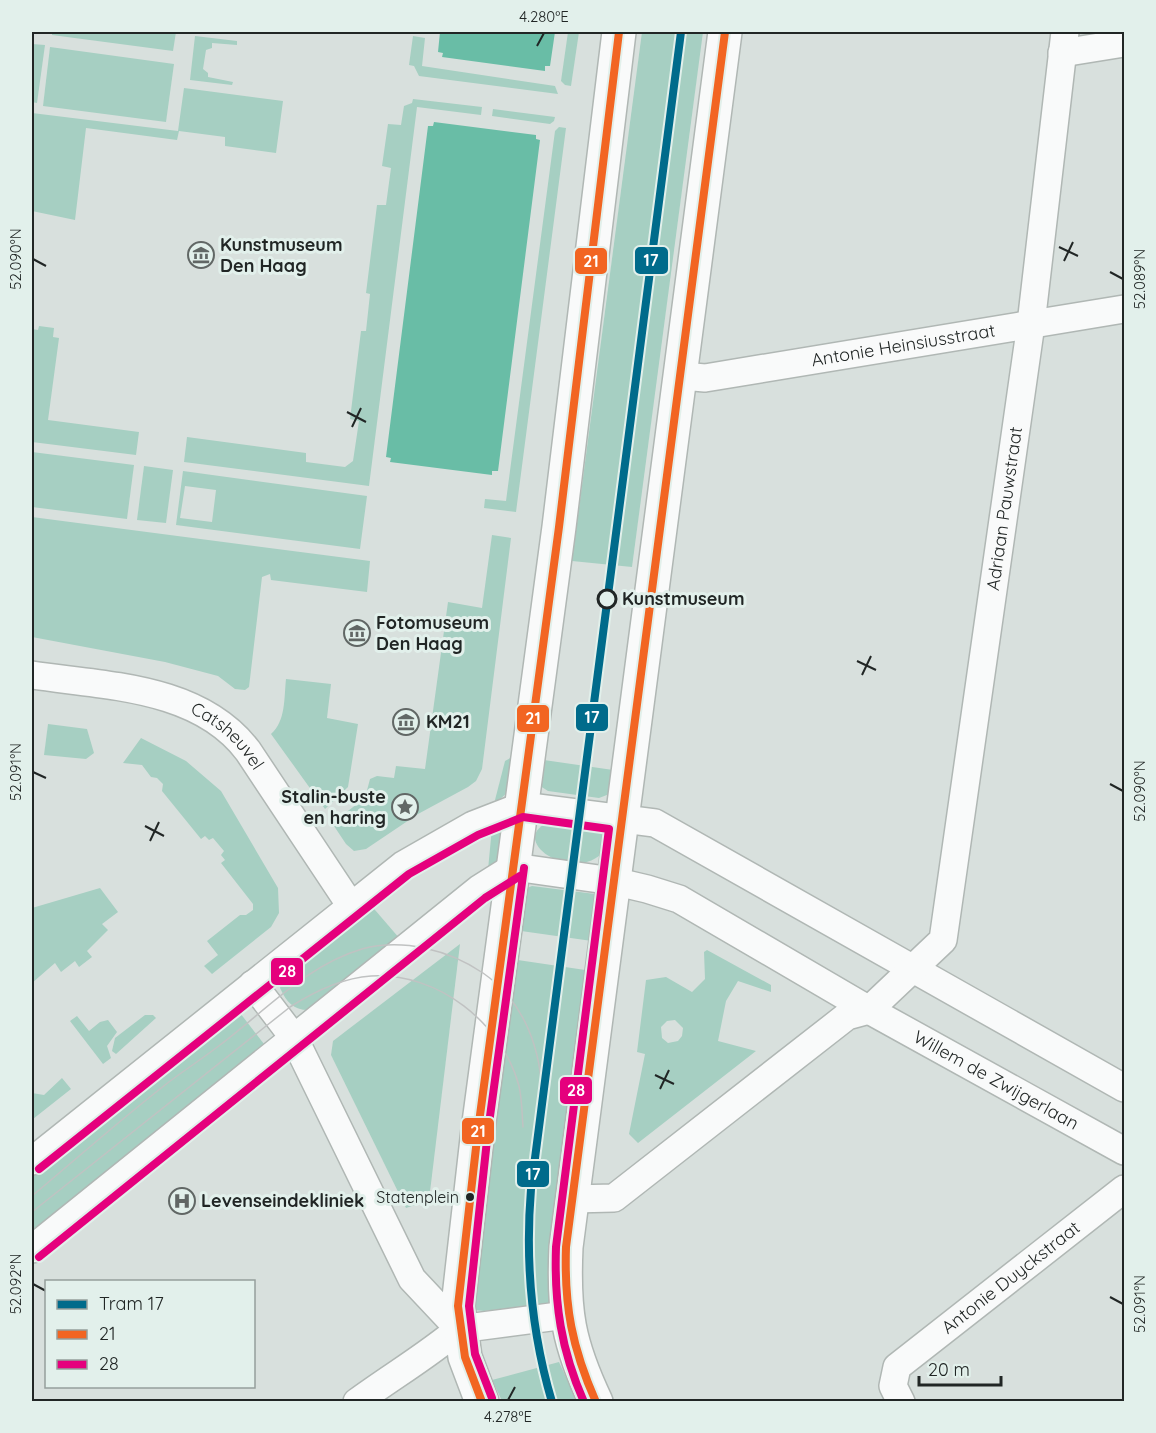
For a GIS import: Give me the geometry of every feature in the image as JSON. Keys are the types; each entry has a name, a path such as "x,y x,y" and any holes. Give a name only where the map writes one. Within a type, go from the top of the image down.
{"street":[{"path":"482,1401 465,1357 459,1329 458,1306 470,1197 559,527 619,32"},
{"path":"596,1401 574,1354 566,1315 565,1266 613,881 682,376 725,32"},
{"path":"1063,42 1125,43"},
{"name":"Adriaan Pauwstraat","path":"911,968 943,940 950,909 1031,324 1063,42"},
{"name":"Antonie Heinsiusstraat","path":"682,376 705,378 1125,309"},
{"name":"Catsheuvel","path":"32,675 166,695 212,718 244,745 351,906"},
{"path":"32,1161 351,906 413,860 474,825 522,807 655,823 1125,1088"},
{"path":"32,1249 478,889 514,867 613,881 647,888 679,899 869,1010"},
{"path":"572,1199 614,1198 848,1016 869,1010 911,968"},
{"path":"253,984 294,1038 412,1280 459,1329"},
{"name":"Willem de Zwijgerlaan","path":"869,1010 1125,1151"},
{"name":"Antonie Duyckstraat","path":"901,1401 893,1386 897,1367 1125,1189"},
{"path":"357,1401 395,1373 434,1350 459,1329 566,1315"}],"shaded area":[{"path":"52,32 176,32 173,51 52,35"},
{"path":"440,32 555,32 550,66 545,66 545,71 442,57 443,53 438,52"},
{"path":"568,32 579,32 571,86 561,81"},
{"path":"642,32 703,32 632,567 572,561"},
{"path":"195,36 237,41 237,45 212,43 212,48 206,50 203,69 208,73 208,77 233,82 232,85 190,80"},
{"path":"413,36 425,38 422,66 555,86 558,94 419,76 414,66 409,65"},
{"path":"32,44 45,45 37,103 32,102"},
{"path":"50,47 174,64 166,122 43,106"},
{"path":"184,88 283,101 276,153 225,146 225,137 179,131 177,140 86,128 75,220 32,211 32,113 178,131"},
{"path":"413,99 482,107 481,115 417,107 369,486 184,462 187,437 306,453 306,462 345,467 353,461 359,421 350,419 361,331 366,331 370,294 366,293 377,205 386,205 391,168 382,166 388,124 401,125 404,106 412,103"},
{"path":"493,109 555,117 550,124 492,116"},
{"path":"434,122 536,135 536,139 540,140 498,471 492,471 492,475 390,462 391,458 386,457 428,126 433,126"},
{"path":"559,127 566,128 516,512 484,508 485,499 506,501 555,131"},
{"path":"39,326 54,328 53,337 59,338 48,420 139,432 136,455 32,442 32,329 38,330"},
{"path":"32,452 134,465 127,519 32,507"},
{"path":"144,466 173,470 166,523 137,520"},
{"path":"183,471 367,496 360,549 176,525","holes":["185,486 216,490 212,522 180,518"]},
{"path":"32,517 370,561 367,592 271,580 270,574 262,577 249,687 245,690 235,689 218,676 165,662 32,637"},
{"path":"492,535 511,538 482,769 476,781 468,787 418,814 366,849 354,851 346,844 334,826 336,820 365,798 370,779 377,776 394,778 396,766 425,769 448,602 482,608"},
{"path":"286,679 331,684 327,718 358,724 348,787 325,809 271,734 282,716"},
{"path":"48,724 87,729 94,753 86,759 44,755"},
{"path":"141,738 186,761 221,791 278,888 279,913 271,927 212,974 204,966 218,955 207,941 240,915 246,915 253,910 253,904 221,863 225,860 221,855 224,851 213,838 209,840 205,836 201,839 162,791 163,784 157,778 151,777 142,765 123,763"},
{"path":"512,757 511,789 497,802 495,800 505,761"},
{"path":"537,759 620,771 612,793 599,798 548,791 537,784"},
{"path":"552,821 593,828 602,833 605,850 592,860 577,863 562,862 548,856 539,847 535,838 539,829"},
{"path":"501,824 505,857 488,870 492,827"},
{"path":"532,886 595,894 604,904 599,942 514,930 524,889"},
{"path":"100,888 118,912 102,924 108,930 87,951 92,957 79,967 75,961 61,972 55,963 32,983 32,908"},
{"path":"369,903 400,939 311,1010 300,1009 292,1005 280,988 286,969"},
{"path":"460,944 429,1200 406,1208 331,1055 333,1041"},
{"path":"707,950 771,985 771,992 738,981 726,1001 718,1041 756,1051 638,1143 629,1134 645,1054 637,1052 646,980 666,977 692,992 705,979 704,952","holes":["675,1020 683,1028 682,1036 678,1041 668,1043 662,1038 661,1027 667,1021"]},
{"path":"511,959 592,971 552,1300 546,1304 484,1311 474,1310 465,1284"},
{"path":"237,1009 267,1048 32,1237 32,1173"},
{"path":"145,1015 153,1015 156,1018 116,1054 112,1051 115,1038"},
{"path":"77,1016 89,1031 100,1022 108,1020 117,1032 107,1046 111,1058 103,1064 70,1021"},
{"path":"62,1078 71,1089 33,1119 32,1093 44,1095"},
{"path":"559,1362 577,1401 502,1401 492,1380"}],"tram line":[{"name":"17","path":"552,1402 539,1349 531,1296 529,1270 531,1189 681,32"},
{"path":"32,1196 114,1126 220,1045 287,990 323,966 362,949 393,945 441,952 470,965 498,985 510,998 528,1029 539,1064 542,1100"},
{"path":"32,1212 290,1007 329,986 360,977 396,977 420,983 443,992 482,1022 511,1063 520,1091 523,1127"}],"transit line":[{"name":"21","path":"482,1402 465,1357 458,1306 478,1130 559,527 619,32"},
{"name":"21","path":"596,1402 575,1345 571,1326 566,1289 566,1247 725,32"},
{"name":"28","path":"39,1169 409,874 478,835 523,817 609,829 556,1247 556,1288 561,1326 570,1364 584,1402"},
{"name":"28","path":"492,1398 475,1354 469,1306 488,1131 524,868"},
{"name":"28","path":"39,1257 485,898 520,876"}],"place":[{"name":"Kunstmuseum Den Haag","path":"201,255"},
{"name":"Kunstmuseum","path":"607,599"},
{"name":"Fotomuseum Den Haag","path":"357,633"},
{"name":"KM21","path":"406,722"},
{"name":"Stalin-buste en haring","path":"405,807"},
{"name":"Statenplein","path":"470,1197"},
{"name":"Levenseindekliniek","path":"182,1201"}]}
